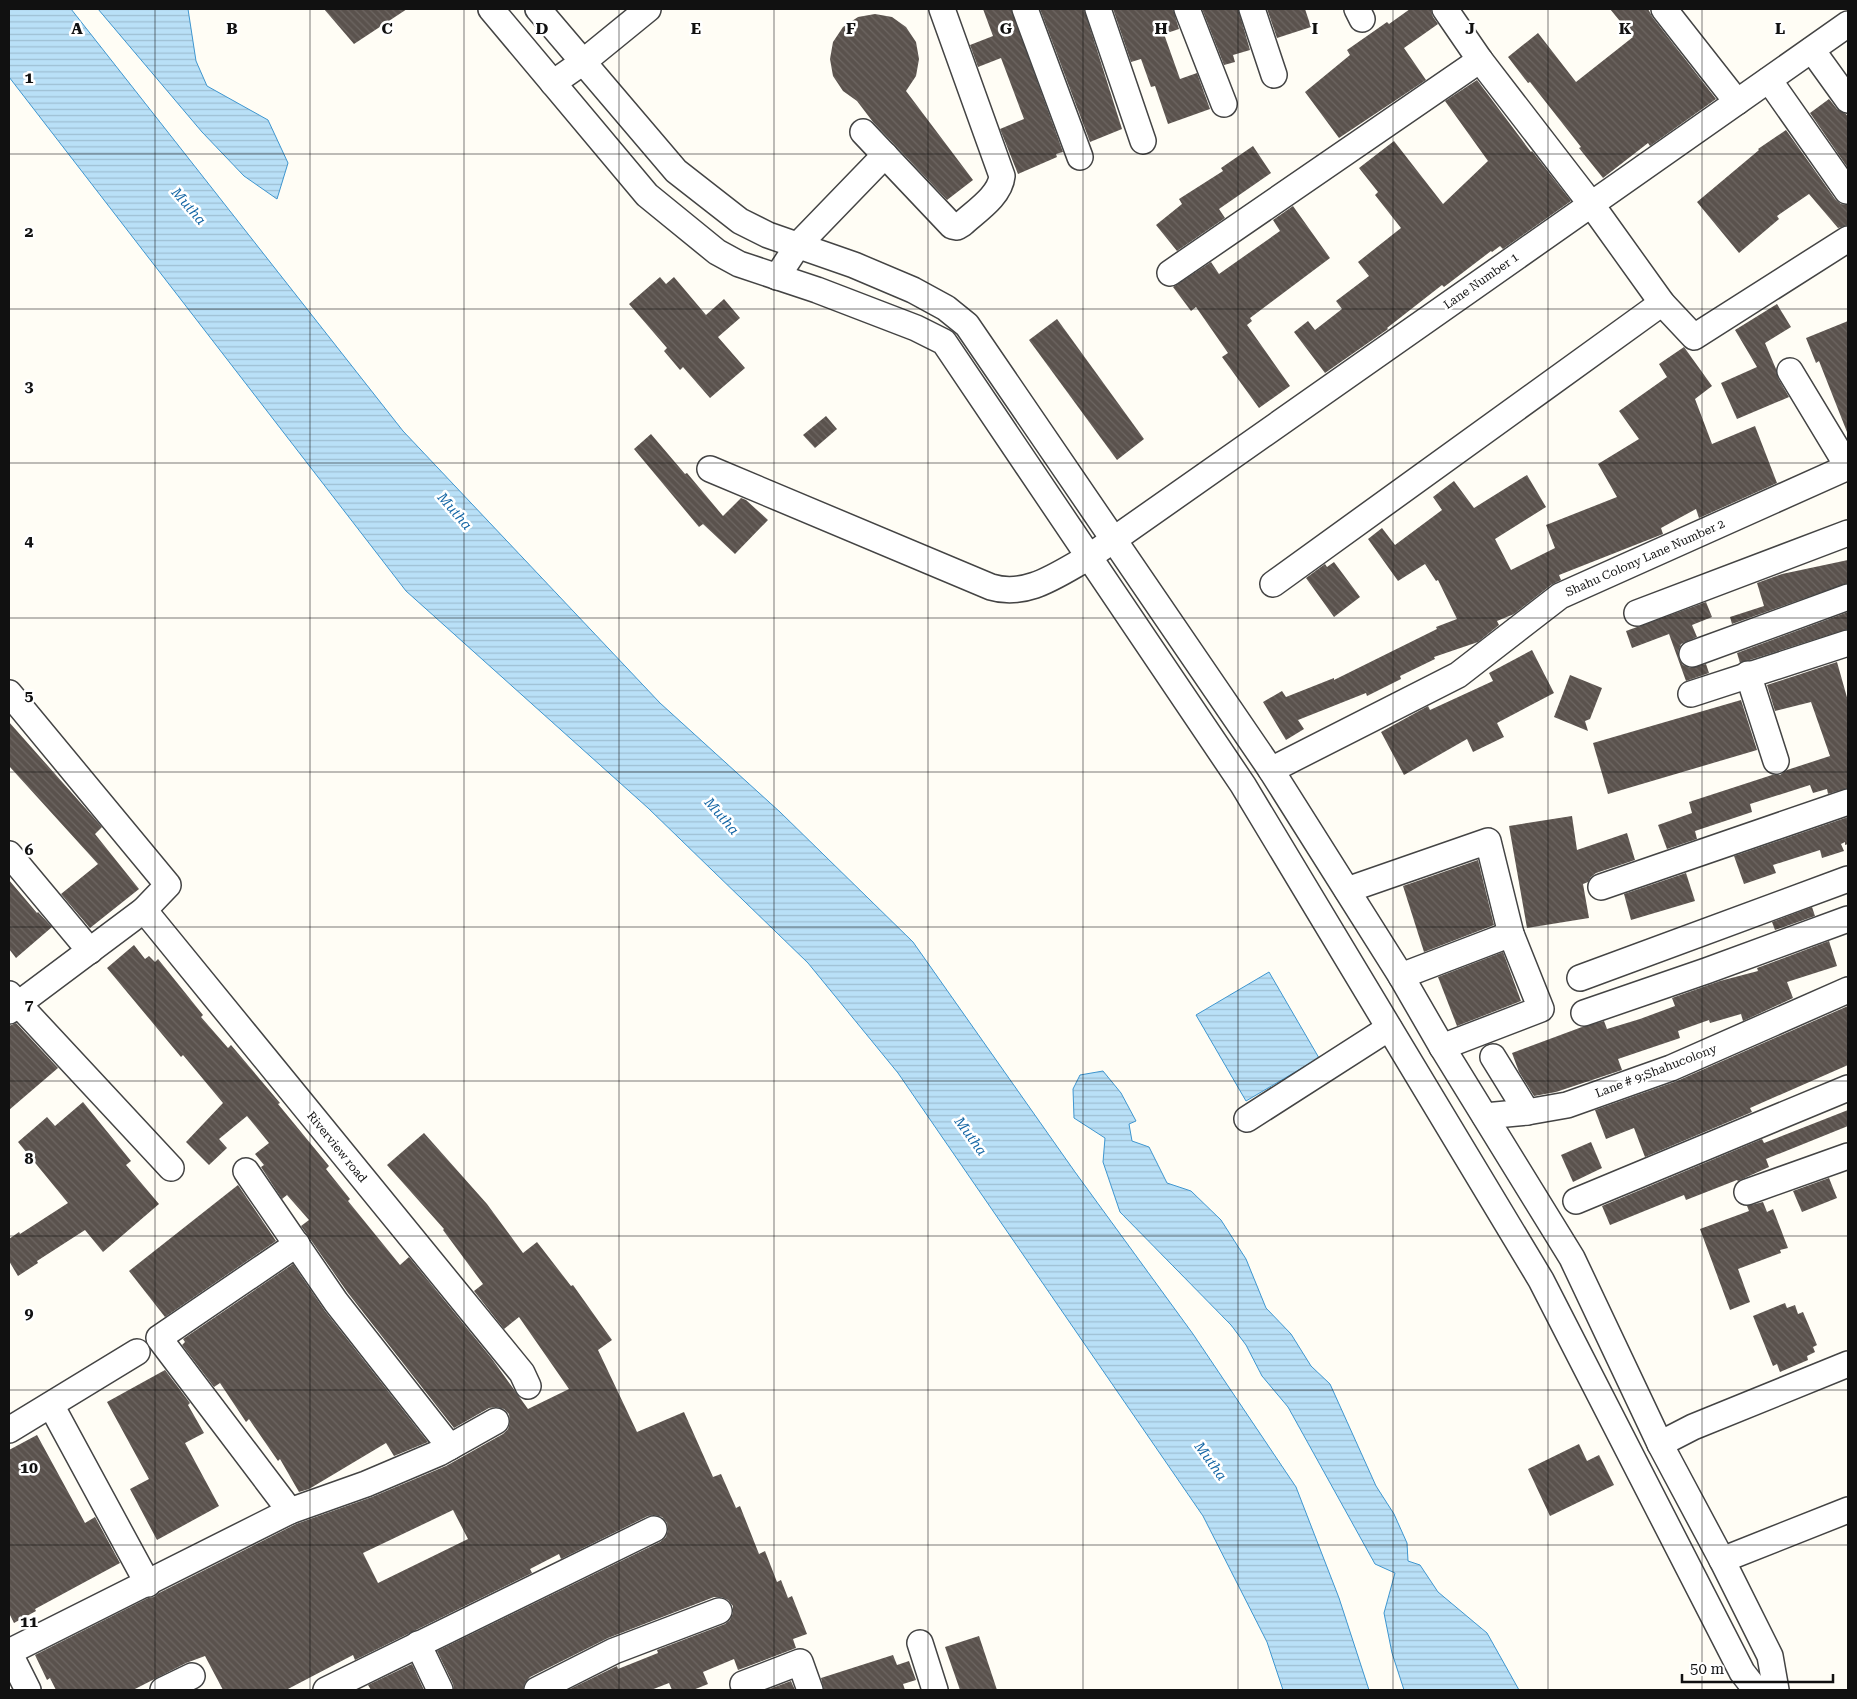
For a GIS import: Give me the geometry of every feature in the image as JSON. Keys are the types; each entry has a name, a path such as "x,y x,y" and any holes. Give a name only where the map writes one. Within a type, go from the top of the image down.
{"street":[{"path":"491,9 647,195 717,252 739,264 916,328 944,342 1243,785 1541,1280 1742,1672 1756,1690"},
{"path":"538,9 676,171 740,221 768,235 854,265 913,290 946,308 967,325 1271,770 1402,976 1442,1047 1572,1258 1660,1444 1722,1560 1770,1656 1776,1690"},
{"path":"553,83 583,62 648,9"},
{"path":"863,132 952,226 956,227 962,224 997,192 1002,176 1000,168 942,9"},
{"path":"1025,9 1080,157"},
{"path":"1098,9 1143,141"},
{"path":"1187,9 1224,104"},
{"path":"1252,9 1274,75"},
{"path":"1445,9 1480,60 1591,204 1662,303 1694,337 1848,239"},
{"path":"1664,9 1737,102"},
{"name":"Lane Number 1","path":"710,469 976,581 1003,590 1022,589 1039,584 1089,557 1848,24"},
{"path":"1812,50 1848,100"},
{"path":"1170,273 1480,60"},
{"path":"1769,80 1847,191"},
{"path":"777,277 798,246 884,154"},
{"path":"1273,584 1662,303"},
{"path":"1790,371 1848,467"},
{"name":"Shahu Colony Lane Number 2","path":"1271,770 1458,675 1560,596 1848,467"},
{"path":"1637,613 1848,533"},
{"path":"1692,654 1848,597"},
{"path":"1691,694 1848,643"},
{"path":"1748,674 1776,761"},
{"path":"9,693 168,885 144,910 90,951 12,1003 171,1168"},
{"path":"1601,887 1848,802"},
{"path":"1347,890 1488,841 1510,934 1540,1009 1442,1047"},
{"path":"9,854 90,951"},
{"path":"1580,978 1848,879"},
{"name":"Riverview road","path":"144,910 516,1366 526,1379 528,1386"},
{"path":"1584,1013 1848,919"},
{"path":"1402,976 1510,934"},
{"name":"Lane # 9;Shahucolony","path":"1485,1116 1527,1112 1567,1105 1671,1068 1848,990"},
{"path":"1247,1119 1389,1028"},
{"path":"1493,1057 1527,1112"},
{"path":"1576,1201 1848,1088"},
{"path":"1747,1192 1848,1156"},
{"path":"246,1171 336,1302 450,1446"},
{"path":"290,1512 159,1338 297,1244"},
{"path":"9,1430 137,1352"},
{"path":"1660,1444 1693,1427 1848,1364"},
{"path":"51,1404 148,1584"},
{"path":"28,1690 9,1652 290,1512 366,1484 450,1446 496,1421"},
{"path":"1722,1560 1848,1510"},
{"path":"326,1690 654,1529"},
{"path":"537,1690 614,1651 719,1612"},
{"path":"920,1643 936,1690"},
{"path":"418,1644 440,1690"},
{"path":"745,1690 743,1684 800,1662 810,1690"},
{"path":"163,1690 192,1676"}],"water":[{"name":"Mutha","path":"9,9 71,9 403,431 660,703 780,812 913,942 1075,1172 1193,1334 1296,1487 1339,1598 1369,1690 1283,1690 1267,1642 1203,1516 898,1073 808,963 648,808 406,591 9,77"},
{"path":"98,9 188,9 196,61 207,86 268,120 288,163 277,199 244,176 202,132"},
{"path":"1269,972 1319,1058 1246,1101 1196,1015"},
{"path":"1103,1071 1121,1093 1136,1121 1129,1124 1132,1141 1149,1147 1167,1183 1191,1191 1221,1220 1246,1259 1266,1308 1291,1334 1311,1366 1330,1384 1376,1486 1394,1514 1407,1543 1408,1561 1420,1565 1438,1592 1487,1633 1519,1690 1404,1690 1392,1653 1384,1613 1395,1573 1375,1564 1288,1407 1262,1376 1246,1345 1231,1325 1120,1212 1103,1162 1105,1138 1074,1118 1073,1089 1080,1075"}],"building":[{"path":"324,9 407,9 354,44"},
{"path":"983,9 1011,9 1063,152 1056,154 1057,157 1018,174 1000,129 1024,119 1001,58 978,67 970,45 993,36"},
{"path":"1040,9 1084,9 1122,129 1090,142"},
{"path":"1113,9 1173,9 1179,29 1164,34 1180,79 1197,73 1210,109 1168,124 1155,86 1151,87 1141,59 1131,62"},
{"path":"1202,9 1238,9 1250,50 1233,55 1235,62 1224,65"},
{"path":"1267,9 1305,9 1311,27 1277,38"},
{"path":"1410,9 1431,9 1433,17 1438,24 1404,48 1426,80 1339,138 1305,92 1350,55 1347,50 1387,22 1389,24"},
{"path":"1610,9 1648,9 1716,99 1650,146 1648,143 1603,178 1530,82 1528,83 1508,57 1538,33 1576,82 1633,37"},
{"path":"875,14 892,17 906,27 916,42 919,59 916,76 906,91 973,180 947,200 873,122 857,101 843,91 833,76 830,59 833,42 843,27 858,17"},
{"path":"1477,80 1531,152 1571,201 1503,249 1500,246 1491,251 1444,287 1442,285 1388,329 1325,373 1294,332 1308,321 1315,330 1342,309 1336,301 1369,276 1358,262 1401,228 1375,195 1378,192 1359,168 1394,141 1443,204 1488,161 1445,101"},
{"path":"1829,99 1837,109 1848,117 1848,168 1810,113"},
{"path":"1786,130 1835,199 1841,204 1848,205 1848,225 1838,228 1809,194 1777,216 1779,219 1739,253 1697,202 1758,149"},
{"path":"1253,146 1271,173 1219,209 1225,218 1177,251 1156,225 1182,204 1179,199 1223,171 1221,168"},
{"path":"1293,206 1330,258 1250,318 1252,321 1247,325 1290,386 1259,408 1222,357 1228,353 1196,307 1191,311 1173,287 1211,262 1219,274 1280,231 1273,220"},
{"path":"660,277 666,284 674,277 706,315 724,299 740,318 718,337 745,368 710,398 683,367 680,370 664,351 667,348 629,304"},
{"path":"1777,304 1791,327 1765,343 1778,378 1789,397 1737,419 1721,383 1757,367 1735,330"},
{"path":"1057,319 1144,439 1117,460 1029,340"},
{"path":"1848,321 1847,432 1819,361 1816,363 1806,338"},
{"path":"1684,347 1712,386 1695,399 1712,444 1755,426 1777,483 1699,518 1696,509 1661,528 1663,534 1559,575 1561,580 1551,585 1514,614 1497,621 1499,625 1478,642 1434,657 1435,659 1400,676 1401,679 1367,696 1366,693 1298,720 1304,729 1286,740 1263,702 1282,691 1286,697 1334,678 1334,680 1437,629 1436,627 1457,619 1438,580 1436,581 1425,564 1398,581 1368,539 1382,528 1395,545 1442,510 1433,497 1454,481 1474,508 1527,475 1546,507 1495,539 1511,570 1555,548 1546,525 1617,497 1598,464 1639,439 1619,411 1667,377 1659,364"},
{"path":"826,416 837,429 815,448 803,435"},
{"path":"651,434 723,516 741,498 746,500 768,520 735,554 703,524 699,527 634,449"},
{"path":"1848,560 1848,583 1732,624 1730,617 1764,606 1757,583 1782,574"},
{"path":"1334,562 1360,597 1334,617 1306,578 1325,564 1327,567"},
{"path":"1706,602 1712,617 1692,625 1697,637 1681,644 1678,652 1679,659 1683,665 1690,668 1706,664 1709,673 1686,681 1669,634 1632,648 1626,631"},
{"path":"1848,612 1848,629 1740,663 1737,653"},
{"path":"1532,650 1554,693 1497,723 1504,737 1473,752 1467,739 1404,775 1381,732 1428,706 1430,710 1493,681 1489,673"},
{"path":"1837,662 1848,701 1848,788 1828,794 1827,789 1813,793 1810,785 1750,804 1752,812 1695,831 1697,839 1667,849 1658,825 1692,813 1689,802 1772,775 1780,775 1787,770 1830,756 1811,702 1775,711 1767,685"},
{"path":"1570,675 1602,688 1590,719 1585,721 1588,731 1554,717"},
{"path":"1741,700 1757,750 1608,794 1593,743"},
{"path":"9,722 102,827 95,834 139,889 90,928 61,894 98,864 9,766"},
{"path":"1572,816 1577,850 1627,833 1635,860 1596,873 1588,882 1583,884 1589,918 1527,928 1509,826"},
{"path":"1848,817 1848,844 1845,845 1845,842 1841,844 1844,851 1822,858 1820,850 1773,865 1776,873 1744,884 1734,856"},
{"path":"1478,860 1494,925 1424,952 1403,886"},
{"path":"1686,873 1695,901 1631,920 1624,894"},
{"path":"9,880 37,913 52,927 16,958 9,949"},
{"path":"1812,907 1815,916 1775,930 1772,922"},
{"path":"1829,941 1837,966 1787,982 1793,998 1743,1021 1741,1014 1710,1023 1709,1020 1678,1031 1680,1038 1618,1059 1622,1070 1556,1092 1534,1096 1519,1072 1512,1053 1582,1027 1604,1021 1607,1029 1640,1019 1675,1006 1672,998 1720,981 1758,971 1757,968"},
{"path":"134,945 145,959 149,956 155,962 158,959 203,1015 201,1017 228,1048 231,1045 280,1103 278,1104 329,1166 326,1169 350,1199 348,1201 400,1265 409,1257 492,1359 528,1409 569,1389 519,1317 504,1329 474,1291 483,1284 444,1229 387,1165 424,1133 487,1204 523,1253 537,1242 571,1286 573,1285 612,1340 598,1350 637,1432 684,1412 713,1477 721,1474 736,1508 740,1506 759,1554 765,1551 777,1582 781,1580 788,1598 792,1596 807,1634 793,1639 796,1648 738,1670 734,1659 703,1672 708,1684 693,1690 672,1690 669,1683 651,1690 568,1690 617,1666 618,1669 658,1653 657,1650 725,1624 730,1620 733,1606 728,1600 714,1597 608,1638 530,1677 525,1683 523,1690 454,1690 437,1651 660,1542 666,1537 667,1523 662,1517 654,1515 648,1516 561,1559 559,1554 530,1569 532,1573 355,1660 353,1655 286,1690 223,1690 205,1656 186,1663 133,1690 56,1690 50,1678 47,1680 35,1655 148,1598 154,1597 296,1524 372,1497 446,1466 503,1434 508,1429 510,1422 509,1414 504,1409 496,1407 489,1408 454,1428 348,1293 301,1226 309,1220 287,1195 282,1199 261,1167 264,1165 255,1154 269,1143 247,1116 219,1139 227,1148 209,1165 186,1142 223,1103 183,1055 181,1057 107,968","holes":["453,1510 468,1539 378,1583 363,1553"]},
{"path":"1503,952 1521,1001 1457,1026 1438,977"},
{"path":"1848,1006 1848,1065 1750,1108 1752,1112 1645,1157 1634,1128 1606,1139 1595,1110 1677,1081"},
{"path":"16,1023 58,1068 9,1110 9,1026"},
{"path":"83,1102 131,1161 126,1165 159,1204 103,1252 85,1230 37,1261 38,1263 18,1276 9,1261 9,1239 68,1203 18,1142 47,1117 55,1126"},
{"path":"1848,1110 1848,1126 1766,1159 1769,1167 1738,1181 1686,1200 1684,1195 1610,1225 1602,1206 1762,1139 1764,1143"},
{"path":"1591,1142 1602,1168 1573,1182 1561,1155"},
{"path":"1829,1178 1837,1198 1802,1212 1793,1191"},
{"path":"238,1185 276,1241 165,1317 129,1271"},
{"path":"1763,1202 1767,1212 1773,1209 1788,1248 1780,1250 1781,1253 1738,1269 1750,1302 1730,1310 1700,1229 1749,1211 1747,1206"},
{"path":"293,1264 325,1311 428,1442 394,1456 386,1443 309,1489 299,1492 280,1459 278,1461 249,1419 246,1422 220,1383 214,1387 182,1345 185,1342 183,1339"},
{"path":"1785,1303 1787,1308 1795,1305 1798,1314 1803,1312 1817,1345 1813,1347 1815,1352 1807,1356 1808,1360 1780,1372 1777,1364 1773,1366 1753,1316"},
{"path":"165,1370 190,1403 188,1405 204,1433 185,1443 219,1506 157,1540 130,1489 149,1479 107,1402"},
{"path":"37,1435 85,1523 95,1517 120,1563 35,1609 36,1611 14,1623 9,1613 9,1450"},
{"path":"1579,1444 1587,1461 1599,1455 1614,1485 1550,1516 1528,1469"},
{"path":"979,1636 997,1690 960,1690 945,1647"},
{"path":"893,1655 897,1665 909,1661 916,1680 903,1684 905,1690 824,1690 821,1678"},
{"path":"412,1664 424,1690 371,1690 368,1685"},
{"path":"791,1681 795,1690 767,1690"}]}
